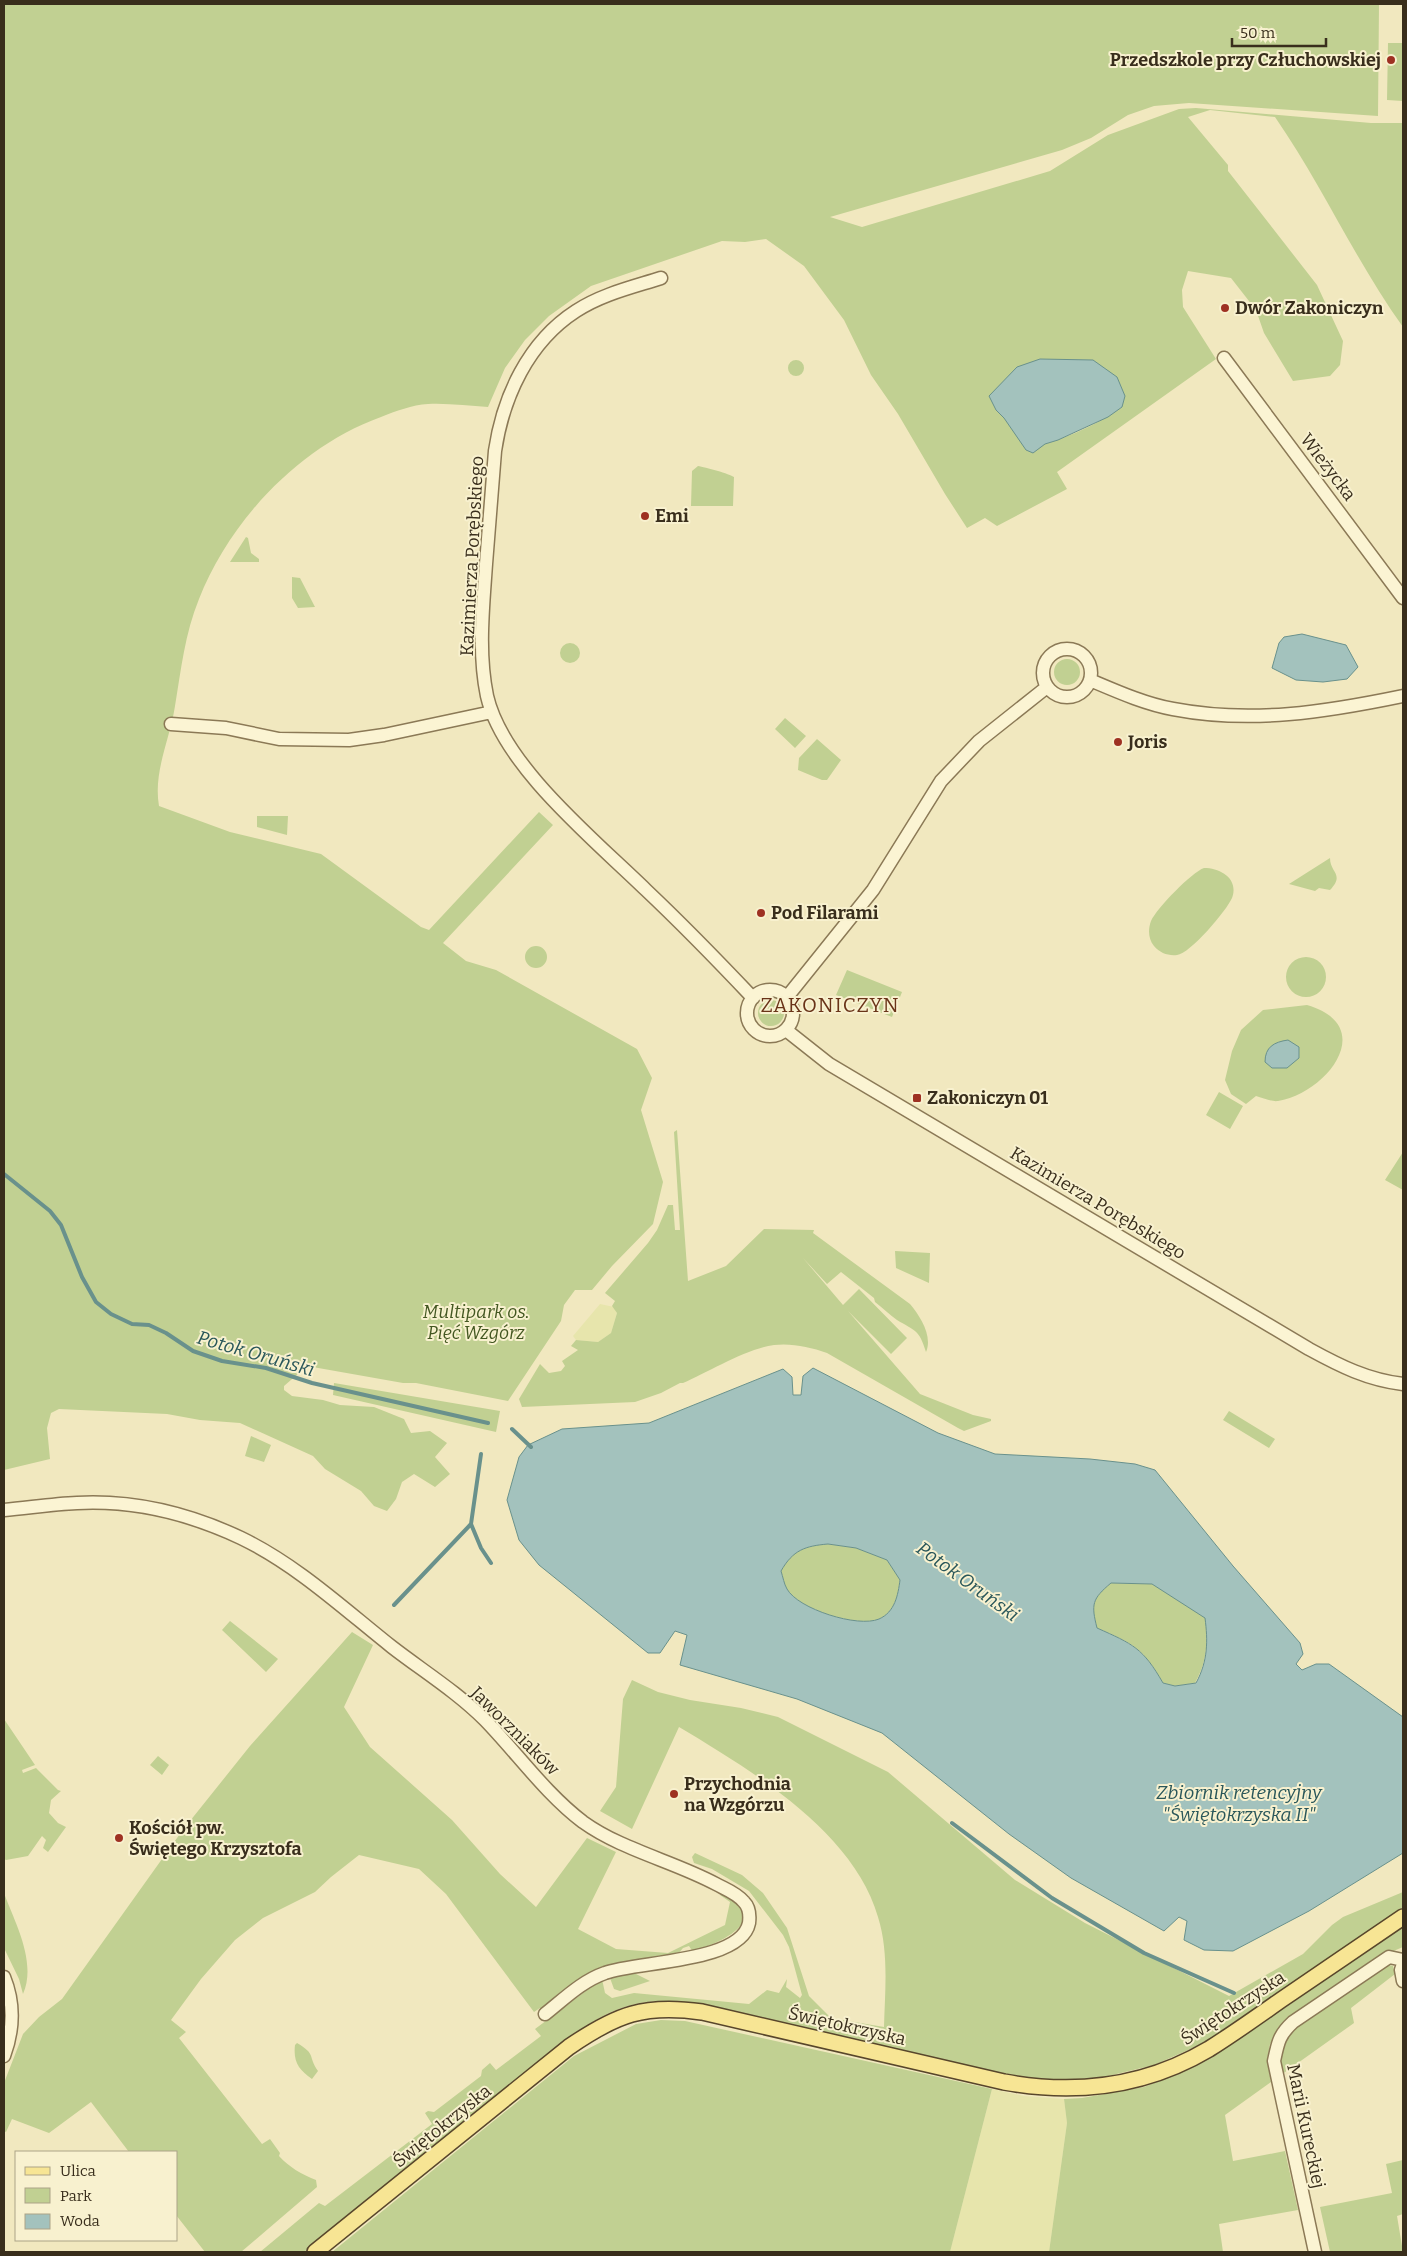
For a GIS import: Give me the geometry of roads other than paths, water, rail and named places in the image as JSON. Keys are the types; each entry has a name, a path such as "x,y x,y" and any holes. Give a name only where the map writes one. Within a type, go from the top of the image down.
{"main road":[{"name":"Świętokrzyska","path":"315,2252 569,2047 605,2024 636,2012 663,2008 702,2012 1004,2082 1043,2089 1089,2088 1129,2081 1161,2071 1208,2049 1403,1917"}],"street":[{"name":"Kazimierza Porębskiego","path":"661,278 608,295 570,316 557,326 539,345 526,363 509,394 499,424 495,451 485,583 482,647 484,683 492,712 502,735 514,754 540,785 696,938 752,998"},
{"name":"Wieżycka","path":"1224,358 1403,598"},
{"path":"1064,649 1074,650 1088,662 1091,671 1090,680 1084,690 1070,697 1055,694 1047,687 1043,673 1044,665 1055,652 1064,649"},
{"path":"1090,680 1171,709 1221,716 1280,716 1403,696"},
{"path":"787,997 873,890 940,781 979,742 1047,687"},
{"path":"171,724 226,728 279,739 349,740 384,735 492,712"},
{"path":"766,990 781,992 787,997 793,1010 793,1018 786,1030 780,1034 768,1036 752,1027 747,1016 747,1009 752,998 766,990"},
{"name":"Kazimierza Porębskiego","path":"786,1030 829,1064 1309,1349 1346,1369 1370,1379 1403,1384"},
{"name":"Jaworzniaków","path":"4,1510 76,1503 132,1506 185,1517 243,1539 287,1565 482,1718 565,1806 584,1822 608,1836 696,1873 738,1896 748,1907 750,1919 747,1929 723,1948 683,1960 624,1968 605,1973 588,1981 545,2014"},
{"name":"Marii Kureckiej","path":"1315,2252 1274,2061 1278,2041 1282,2033 1293,2022 1389,1957 1403,1960"},
{"path":"1403,1964 1401,1970 1403,1980"},
{"path":"4,1977 11,2002 12,2024 10,2040 4,2056"}],"water":[{"path":"1040,359 1093,360 1117,377 1125,396 1122,407 1108,417 1045,444 1033,453 1026,450 1004,418 996,410 989,396 1017,367"},
{"path":"1302,634 1346,645 1358,667 1347,679 1323,682 1296,680 1272,668 1279,643 1284,637"},
{"path":"1288,1040 1299,1047 1299,1058 1287,1068 1272,1068 1265,1062 1269,1049 1278,1042"},
{"name":"Zbiornik retencyjny \"Świętokrzyska II\"","path":"813,1368 938,1433 995,1454 1090,1459 1135,1464 1155,1470 1233,1566 1300,1643 1303,1654 1296,1664 1302,1670 1316,1664 1329,1664 1403,1717 1403,1853 1309,1911 1233,1951 1204,1950 1184,1940 1187,1921 1179,1917 1164,1931 1071,1878 1009,1834 882,1733 797,1699 680,1665 687,1635 675,1631 660,1653 648,1653 539,1565 519,1540 507,1500 519,1457 528,1445 562,1429 649,1423 783,1369 792,1377 793,1395 801,1395 803,1376","holes":["828,1544 856,1548 887,1560 900,1580 895,1602 889,1612 879,1619 869,1621 844,1619 815,1610 793,1596 784,1583 781,1571 790,1558 800,1550","1111,1583 1152,1584 1205,1618 1207,1635 1205,1659 1196,1683 1175,1686 1163,1683 1143,1654 1136,1648 1120,1638 1097,1628 1094,1613 1095,1602 1100,1593"]}],"waterway":[{"name":"Potok Oruński","path":"4,1174 50,1211 61,1225 82,1277 96,1302 111,1314 132,1324 149,1325 166,1333 193,1351 222,1361 266,1368 312,1383 488,1423"},
{"name":"Potok Oruński","path":"512,1429 531,1447"},
{"path":"481,1454 471,1524 481,1548 491,1563"},
{"path":"394,1605 471,1524"},
{"path":"952,1823 1052,1898 1144,1953 1234,1993"}],"place":[{"name":"Przedszkole przy Człuchowskiej","path":"1391,60"},
{"name":"Dwór Zakoniczyn","path":"1225,308"},
{"name":"Emi","path":"645,516"},
{"name":"Joris","path":"1118,742"},
{"name":"Pod Filarami","path":"761,913"},
{"name":"Zakoniczyn 01","path":"917,1098"},
{"name":"Przychodnia na Wzgórzu","path":"674,1794"},
{"name":"Kościół pw. Świętego Krzysztofa","path":"119,1838"}],"district":[{"name":"ZAKONICZYN","path":"830,1005"}],"park label":[{"name":"Multipark os. Pięć Wzgórz","path":"476,1322"}]}
